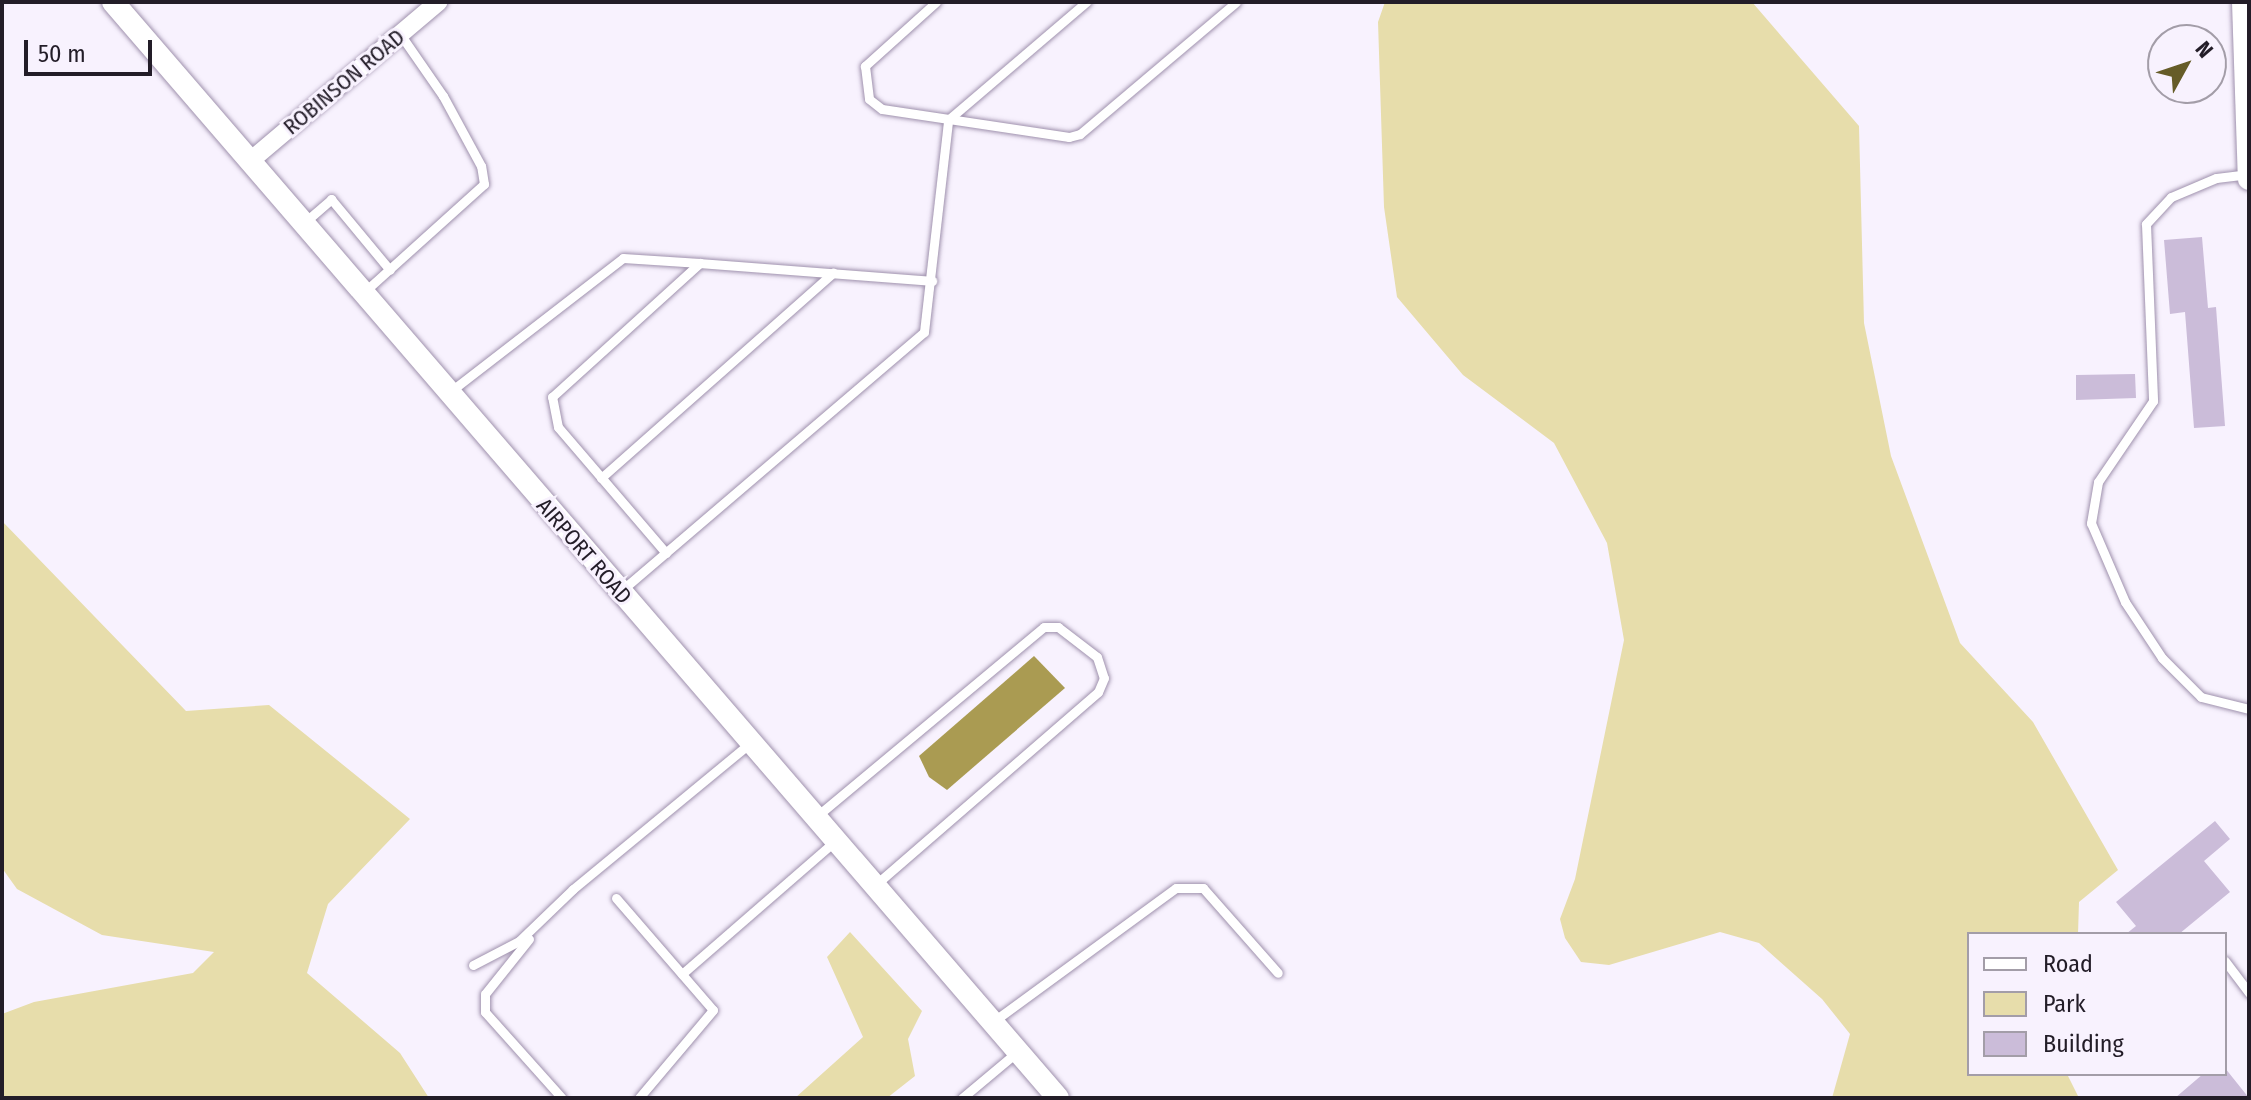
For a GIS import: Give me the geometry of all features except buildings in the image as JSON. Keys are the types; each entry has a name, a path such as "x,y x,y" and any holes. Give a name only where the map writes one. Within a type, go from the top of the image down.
{"street":[{"name":"AIRPORT ROAD","path":"113,2 1058,1098"},
{"name":"ROBINSON ROAD","path":"249,162 438,2"},
{"path":"2243,2 2249,176"}],"lane":[{"path":"936,2 876,52 865,66 864,85 869,99 882,109 1069,137 1080,134 1236,2"},
{"path":"620,593 924,332 948,120 1086,2"},
{"path":"362,293 484,184 481,166 443,96 400,34"},
{"path":"2249,176 2216,178 2171,197 2146,224 2153,401 2098,482 2091,523 2125,602 2162,658 2201,697 2249,709"},
{"path":"303,224 331,199 390,270"},
{"path":"448,393 623,258 932,281"},
{"path":"666,553 558,427 552,397 700,263"},
{"path":"601,478 833,273"},
{"path":"814,818 1044,627 1058,627 1097,657 1104,678 1098,692 874,887"},
{"path":"562,1098 485,1012 485,994 533,930 573,889 750,743"},
{"path":"682,974 835,841"},
{"path":"992,1023 1176,888 1203,888 1278,973"},
{"path":"616,898 713,1010 639,1098"},
{"path":"473,965 533,930"},
{"path":"2227,964 2249,993"},
{"path":"962,1098 1017,1052"}],"green space":[{"path":"1385,2 1752,2 1859,126 1864,323 1891,456 1960,643 2033,722 2118,870 2079,902 2078,932 1967,932 1967,1076 2068,1076 2079,1098 1832,1098 1850,1034 1822,999 1759,943 1720,932 1609,965 1581,962 1565,938 1560,919 1575,879 1624,640 1607,543 1554,443 1463,375 1397,297 1384,207 1378,22"},
{"path":"2,521 186,711 269,705 410,819 328,904 307,973 400,1053 429,1098 2,1098 2,1014 34,1002 193,973 214,952 102,935 17,889 2,868"},
{"path":"850,932 922,1011 908,1039 915,1076 887,1098 795,1098 863,1037 827,957"}],"shaded area":[{"path":"1034,656 1065,688 947,790 929,777 919,756"}]}
